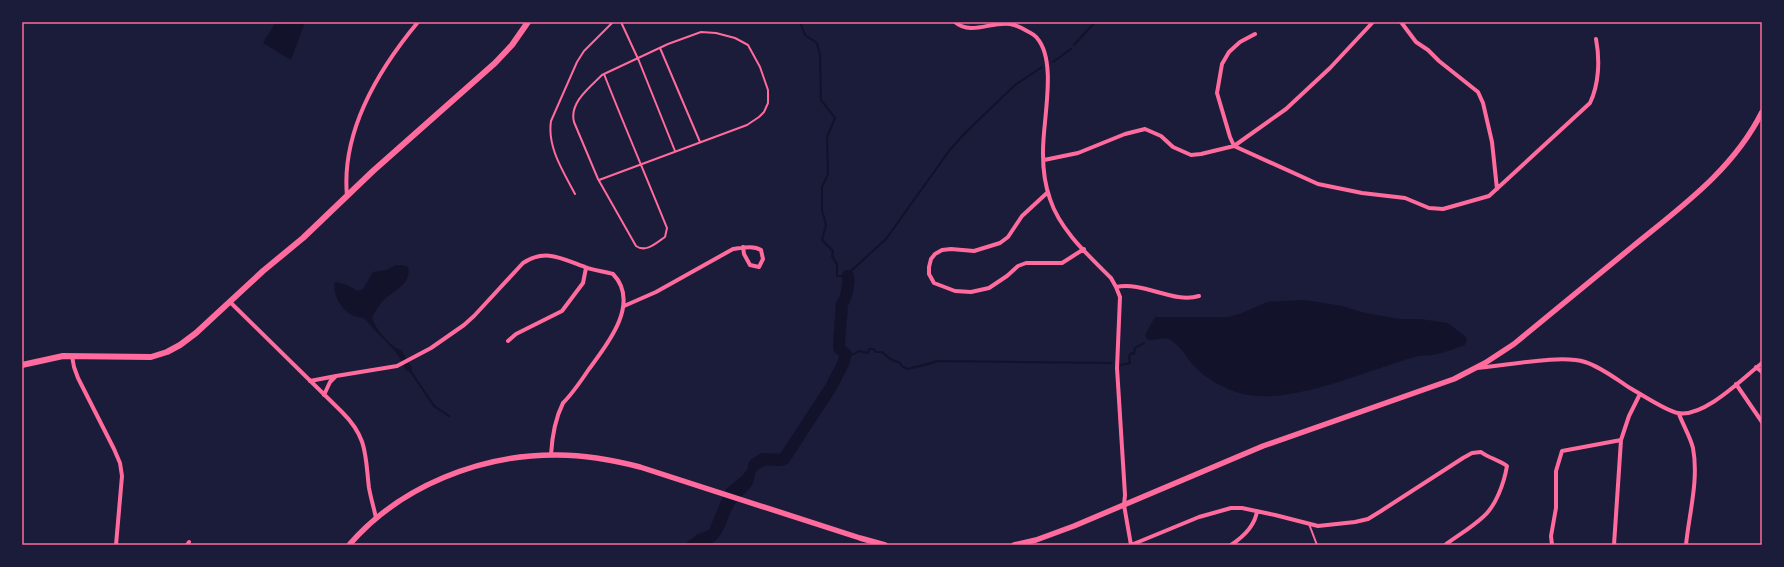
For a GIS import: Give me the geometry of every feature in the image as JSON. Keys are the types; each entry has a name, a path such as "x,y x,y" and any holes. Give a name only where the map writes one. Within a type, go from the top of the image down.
{"main road":[{"path":"22,366 45,359 72,356 133,358 151,357 167,352 192,336 263,271 308,234 385,160 495,63 512,45 528,22"},
{"path":"1014,545 1052,535 1263,446 1454,378 1476,368 1514,344 1704,188 1733,158 1754,128 1762,112"},
{"path":"349,545 376,518 390,507 454,473 496,461 551,455 579,456 614,461 654,471 740,500 884,545"}],"street":[{"path":"347,196 346,178 349,154 364,108 393,54 418,22"},
{"path":"955,22 961,27 970,29 997,24 1011,24 1036,36 1043,46 1047,59 1044,160 1048,192 1056,213 1065,229 1110,278 1120,297 1117,368 1125,495 1124,505 1131,545 1217,511 1231,508 1257,511 1318,526 1355,522 1368,518 1437,473 1472,453 1481,452 1502,462 1507,466 1506,474 1491,508 1484,517 1445,545"},
{"path":"1044,160 1078,153 1138,130 1152,131 1161,136 1173,147 1191,155 1212,152 1234,146 1286,109 1330,68 1373,22"},
{"path":"1401,22 1416,42 1428,50 1439,61 1478,92 1483,103 1492,142 1497,189"},
{"path":"1255,34 1240,42 1229,52 1222,64 1217,93 1234,146 1318,184 1362,193 1405,198 1435,209 1443,209 1489,196 1590,103 1596,91 1598,59 1596,39"},
{"path":"1048,192 1022,216 1008,237 1000,244 974,251 951,249 942,250 935,254 929,267 929,274 934,282 955,291 971,292 989,288 1007,276 1018,266 1026,263 1062,263 1084,249"},
{"path":"624,306 656,292 728,251 744,247 758,248 761,250 764,259 759,267 750,265 744,254 744,247"},
{"path":"310,381 401,365 427,351 464,325 474,316 512,273 529,258 542,254 564,258 586,268 613,274 621,285 624,306 614,332 606,345 563,403 559,412 553,436 551,455"},
{"path":"508,341 516,334 562,311 583,283 586,268"},
{"path":"1116,287 1127,284 1186,298 1199,296"},
{"path":"230,302 348,418 357,429 363,442 369,489 376,518"},
{"path":"72,356 74,368 78,378 120,463 122,476 116,545"},
{"path":"1476,368 1574,360 1592,365 1640,394 1679,414 1688,413 1703,408 1762,363"},
{"path":"1756,368 1762,372"},
{"path":"324,395 330,382 336,376"},
{"path":"1736,384 1762,422"},
{"path":"1614,545 1621,462 1621,440 1629,416 1640,394"},
{"path":"1679,414 1690,437 1693,449 1694,464 1694,484 1686,545"},
{"path":"1552,545 1551,536 1556,508 1556,471 1562,451 1621,440"},
{"path":"1231,545 1238,540 1256,520 1257,511"}],"lane":[{"path":"575,194 556,159 550,128 551,121 577,62 584,51 613,22"},
{"path":"621,22 637,57 675,152"},
{"path":"599,180 641,164 675,152 746,125 764,112 768,103 768,90 760,67 748,45 735,38 716,33 701,32 637,57 604,74 591,86 574,107 572,114 599,180 636,246 640,249 645,249 665,237 667,228 641,164 604,74"},
{"path":"660,48 700,142"},
{"path":"1309,524 1317,545"}],"shaded area":[{"path":"276,22 305,22 291,60 263,43"},
{"path":"396,265 408,267 409,273 407,278 401,286 382,301 372,318 376,327 384,337 393,346 401,350 412,368 411,372 405,370 403,363 394,350 365,319 352,315 343,308 336,296 334,287 335,282 347,285 358,291 363,289 373,272 386,270"},
{"path":"1305,300 1342,306 1365,313 1400,319 1420,319 1448,323 1467,338 1465,345 1445,352 1415,357 1326,386 1278,396 1256,396 1236,392 1219,385 1209,379 1192,364 1174,342 1167,339 1147,339 1145,335 1155,317 1229,317 1267,302"},
{"path":"764,456 768,458 767,465 756,471 752,485 734,506 718,538 714,542 705,546 683,545 698,534 709,530 726,489 742,476 756,458"}],"waterway":[{"path":"800,22 805,35 817,43 820,55 821,100 835,118 827,137 828,174 822,187 822,210 826,225 822,240 833,251 832,256 837,264 837,276 848,276 851,271 886,239 949,151 964,134 1015,85 1042,67"},
{"path":"1074,45 1095,22"},
{"path":"1053,62 1071,49"},
{"path":"754,465 763,459 784,459 831,387 843,364 846,354 839,348 839,344 842,304 847,290 848,276"},
{"path":"1121,365 1130,363 1129,356 1131,353 1134,354 1135,348 1144,343"},
{"path":"846,354 854,354 859,351 868,353 869,349 873,349 876,352 882,352 890,359 900,363 903,367 908,369 937,361 1111,363"},
{"path":"411,372 434,406 449,416"}]}
